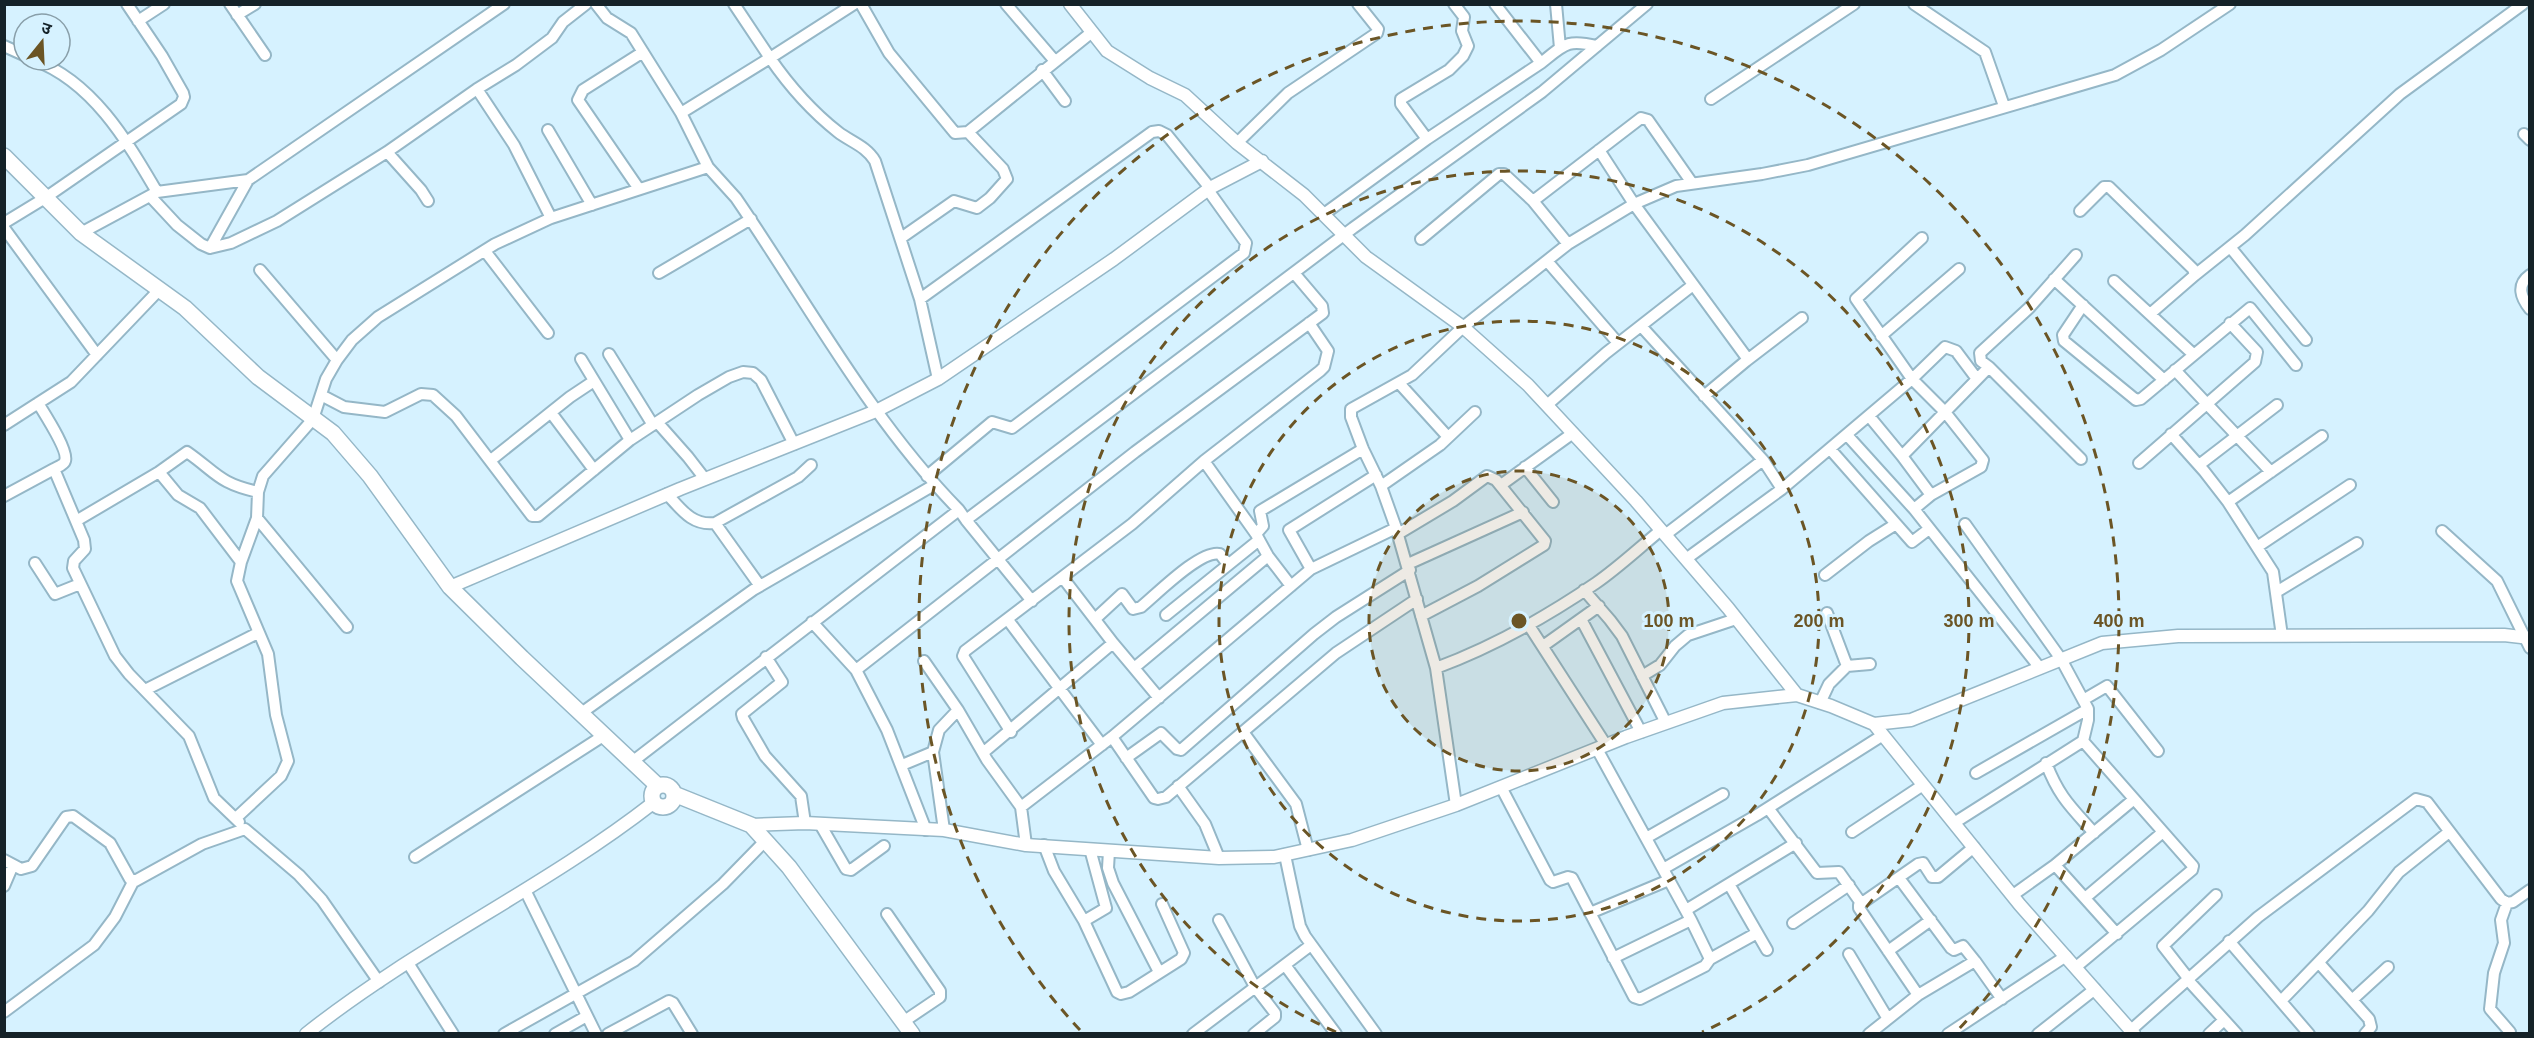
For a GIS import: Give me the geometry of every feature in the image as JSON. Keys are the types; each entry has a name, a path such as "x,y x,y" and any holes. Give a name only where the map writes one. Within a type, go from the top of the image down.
{"main road":[{"path":"8,165 81,233 185,308 258,377 333,433 351,452 450,587 603,736 658,786 670,787 674,794 673,801 667,806 660,807 653,802 652,793 658,786"},
{"path":"674,794 751,825 789,867 908,1028"}],"street":[{"path":"4,223 45,198 181,104 184,97 162,56 127,4"},
{"path":"138,21 164,4"},
{"path":"230,4 265,54"},
{"path":"237,15 255,4"},
{"path":"81,233 154,194 248,180 504,4"},
{"path":"60,72 104,112 127,142 154,194 177,225 201,244 210,248 231,243 278,221 387,152 477,88 516,65 552,38 563,22 586,4"},
{"path":"596,4 608,18 631,33 681,113 708,167 736,198 751,219 876,411 930,480 958,510 1032,602"},
{"path":"734,4 794,93 838,131 871,155 920,299 938,379"},
{"path":"681,113 854,4"},
{"path":"861,4 889,53 955,134 968,132 1054,60 1092,32"},
{"path":"1006,4 1054,60"},
{"path":"1070,4 1107,51 1150,78 1185,95 1237,143 1305,195 1366,257 1463,327 1528,385 1686,559 1797,696"},
{"path":"1237,143 1288,93 1377,33 1378,29 1358,4"},
{"path":"1428,139 1401,104 1401,99 1449,70 1468,48 1468,42 1462,32 1464,17 1454,4"},
{"path":"1495,4 1541,63"},
{"path":"1556,4 1560,48"},
{"path":"966,520 1345,235 1542,92 1647,4"},
{"path":"1711,99 1854,4"},
{"path":"1914,4 1984,51 2004,106"},
{"path":"1456,805 1436,668 1409,567 1381,486 1351,417 1351,409 1399,383 1434,357 1463,327 1568,244 1634,204 1676,186 1808,165 2115,75 2161,50 2230,4"},
{"path":"2150,314 2230,247 2400,94 2523,4"},
{"path":"1324,214 1560,48 1574,41 1597,46"},
{"path":"639,189 578,100 583,90 643,52"},
{"path":"1042,70 1065,101"},
{"path":"477,88 514,145 551,218"},
{"path":"1533,201 1637,119 1645,118 1692,183"},
{"path":"548,130 592,205"},
{"path":"580,714 760,586 930,480 992,422 1012,428 1244,253 1246,243 1209,189 1167,135 1159,131 1152,132 920,299"},
{"path":"901,238 954,201 977,208 990,198 1007,179 1003,169 968,132"},
{"path":"1599,150 1634,204 1747,358 1746,361"},
{"path":"387,152 428,201"},
{"path":"450,587 667,494 876,411 938,379 1114,259 1209,189 1262,161"},
{"path":"236,818 281,776 288,761 276,715 268,654 237,581 241,562 257,518 258,492 263,476 313,419 326,379 337,360 352,340 378,317 484,251 551,218 708,167"},
{"path":"1421,239 1499,174 1508,176 1533,201 1568,244"},
{"path":"210,248 248,180"},
{"path":"2080,211 2104,187 2109,186 2193,269 2195,274"},
{"path":"659,273 751,219"},
{"path":"4,228 97,355"},
{"path":"1914,510 1931,495 1981,467 1983,463 1945,412 1912,379 1856,298 1922,238"},
{"path":"2230,247 2306,340"},
{"path":"484,251 548,333"},
{"path":"2076,255 2029,308 1980,353 1981,361 2081,459"},
{"path":"1547,261 1618,343"},
{"path":"1881,336 1959,269"},
{"path":"260,270 337,360"},
{"path":"856,670 1152,438 1323,313 1324,308 1294,273"},
{"path":"2529,275 2524,279 2521,290 2522,298 2529,309"},
{"path":"2054,279 2164,380"},
{"path":"2114,281 2193,354"},
{"path":"1547,405 1618,343 1693,285"},
{"path":"4,425 71,382 160,289"},
{"path":"2083,305 2063,335 2064,341 2132,398 2141,399 2247,309 2253,309 2296,364"},
{"path":"1704,396 1802,318"},
{"path":"1011,732 963,656 965,651 1132,524 1204,461 1324,367 1327,347 1309,323"},
{"path":"2139,463 2257,359 2256,352 2230,323"},
{"path":"1641,326 1763,460 1782,489"},
{"path":"1686,559 1782,489 1912,379 1945,347 1956,351 1977,378"},
{"path":"609,354 655,424 688,457 705,479"},
{"path":"581,359 630,440"},
{"path":"1902,456 1989,367"},
{"path":"2175,370 2271,472"},
{"path":"321,395 344,407 385,412 421,394 433,395 456,416 492,460 532,516 538,516 630,440 729,376 743,372 753,373 761,380 794,444"},
{"path":"492,460 552,414 570,397 594,381"},
{"path":"1399,383 1448,437"},
{"path":"4,496 64,463 65,454 38,403"},
{"path":"2199,465 2277,405"},
{"path":"1381,486 1448,437 1475,412"},
{"path":"552,414 594,470"},
{"path":"1869,416 1931,495"},
{"path":"1501,485 1573,433"},
{"path":"2171,434 2228,502 2273,572 2278,591 2282,636"},
{"path":"1847,435 1914,510 2040,668"},
{"path":"2228,502 2322,436"},
{"path":"1166,615 1258,537 1263,526 1259,517 1262,509 1363,449"},
{"path":"1830,449 1912,542 1929,529"},
{"path":"76,521 159,472 187,452 220,479 234,487 258,492"},
{"path":"1436,668 1476,653 1584,590 1763,460"},
{"path":"1204,461 1258,537 1268,556 1292,586"},
{"path":"667,494 694,521 705,525 714,524 798,477 812,465"},
{"path":"1525,467 1552,502"},
{"path":"54,469 85,546 73,563 80,584 115,656 189,736 214,798 245,829 299,875 322,900 379,982"},
{"path":"159,472 178,495 200,508 241,562"},
{"path":"1311,569 1289,530 1376,475"},
{"path":"1021,807 1112,737 1311,569 1397,531 1454,501 1487,476 1494,477 1545,541 1544,545 1478,586 1422,616"},
{"path":"2257,547 2350,485"},
{"path":"632,762 958,510"},
{"path":"1126,758 1157,733 1164,734 1177,748 1182,750 1336,616 1409,567 1523,512"},
{"path":"257,518 347,627"},
{"path":"714,524 760,586"},
{"path":"1825,575 1869,541 1896,524"},
{"path":"1954,823 2083,741 2088,720 2086,704 2061,659 1965,524"},
{"path":"2442,531 2497,581 2528,641"},
{"path":"2278,591 2357,543"},
{"path":"1095,619 1122,594 1133,609 1141,607 1193,564 1212,554 1221,554 1227,564"},
{"path":"1134,668 1268,556"},
{"path":"34,563 54,594 80,584"},
{"path":"1063,578 1159,698"},
{"path":"1584,590 1622,636 1666,723"},
{"path":"1112,737 1154,798 1166,797 1336,653 1417,599"},
{"path":"1543,646 1599,606"},
{"path":"1827,613 1847,666"},
{"path":"1581,619 1641,732"},
{"path":"1642,676 1660,665 1675,646 1688,635 1736,619"},
{"path":"1008,620 1102,745"},
{"path":"812,622 856,670 887,730 926,830"},
{"path":"1528,624 1601,747 1646,838 1689,915 1710,960"},
{"path":"145,690 258,633"},
{"path":"751,825 805,823 944,830 1026,844 1109,851 1219,858 1274,857 1352,840 1456,805 1601,747 1723,703 1797,696 1874,724 1911,720 2102,643 2178,636 2504,635 2528,641"},
{"path":"984,752 1011,732 1113,643"},
{"path":"766,657 782,682 742,714 765,756 801,796 805,823"},
{"path":"924,661 958,710 987,760 1021,807 1026,844"},
{"path":"1820,703 1830,684 1847,666 1870,664"},
{"path":"1976,773 2086,704 2107,686 2158,751"},
{"path":"944,830 933,752 939,730 958,710"},
{"path":"1874,724 2013,895 2133,1032 2229,941 2276,903 2416,799 2427,802 2501,900 2507,903 2513,902 2529,890"},
{"path":"1243,732 1296,804 1308,850"},
{"path":"1663,869 1768,808 1883,735"},
{"path":"416,857 603,736"},
{"path":"2076,968 2192,870 2193,866 2083,741"},
{"path":"902,765 933,752"},
{"path":"2046,763 2055,787 2065,802 2094,833"},
{"path":"1852,832 1923,785"},
{"path":"1178,786 1197,810 1219,858"},
{"path":"1501,787 1550,880 1553,882 1568,877 1572,878 1636,999 1706,966 1710,960 1757,933"},
{"path":"1646,838 1723,794"},
{"path":"2013,895 2055,866 2133,800"},
{"path":"306,1034 343,1004 525,890 627,823 653,802"},
{"path":"1768,808 1817,873 1836,871 1861,903"},
{"path":"4,886 9,863 21,869 32,866 66,818 73,816 110,843 133,882"},
{"path":"820,824 846,869 851,870 884,846"},
{"path":"133,882 139,881 202,844 245,829"},
{"path":"2085,898 2163,832"},
{"path":"2281,1001 2368,911 2399,872 2449,832"},
{"path":"504,1034 634,961 723,884 766,840"},
{"path":"1613,958 1689,915 1729,884 1796,843"},
{"path":"1044,845 1059,881 1084,921 1117,992 1121,994 1129,992 1181,959 1184,953 1162,904"},
{"path":"1918,994 1859,908 1861,903 1922,863 1932,877 1938,877 1974,847"},
{"path":"1084,921 1106,908 1090,849"},
{"path":"1109,851 1108,868 1113,883 1159,972"},
{"path":"1286,855 1300,926 1311,945 1376,1034"},
{"path":"2055,866 2117,933"},
{"path":"1899,878 1951,948 1954,950 1963,946 2002,999"},
{"path":"1590,913 1669,880"},
{"path":"4,1012 94,945 115,917 133,882"},
{"path":"1729,884 1767,950"},
{"path":"1793,923 1849,885"},
{"path":"525,890 596,1034"},
{"path":"2216,895 2163,946 2188,979 2237,1034"},
{"path":"2507,903 2501,920 2504,943 2494,973 2490,1010 2510,1032"},
{"path":"887,914 940,991 940,997 908,1028"},
{"path":"1220,920 1255,987 1275,1016 1254,1034"},
{"path":"1888,951 1930,920"},
{"path":"2229,941 2309,1034"},
{"path":"1192,1034 1311,945"},
{"path":"1849,954 1888,1019"},
{"path":"1948,1034 2066,956"},
{"path":"1874,1032 1918,994 1975,961"},
{"path":"408,963 453,1034"},
{"path":"2319,963 2369,1019 2371,1027 2365,1034"},
{"path":"1285,965 1335,1034"},
{"path":"2352,1000 2388,967"},
{"path":"2043,1032 2095,989"},
{"path":"608,1034 669,1001 673,1003 692,1034"},
{"path":"555,1034 587,1016"},
{"path":"2210,1034 2224,1020"}]}
